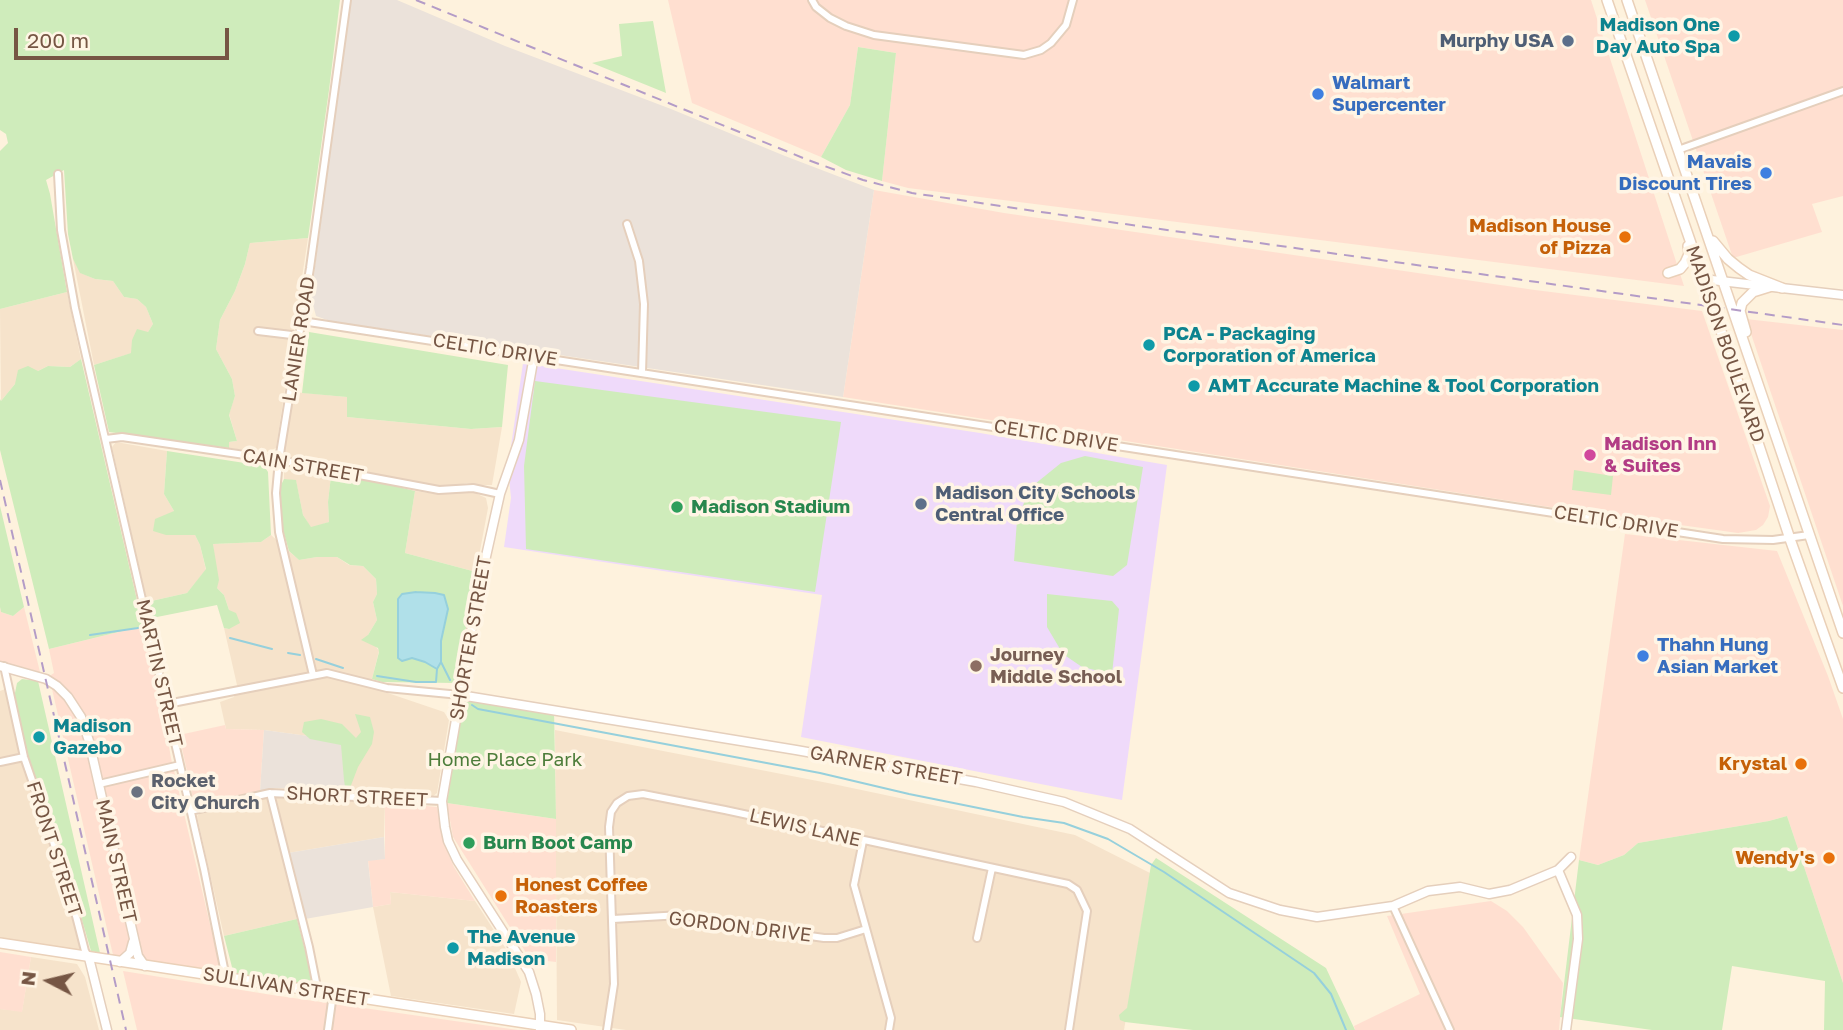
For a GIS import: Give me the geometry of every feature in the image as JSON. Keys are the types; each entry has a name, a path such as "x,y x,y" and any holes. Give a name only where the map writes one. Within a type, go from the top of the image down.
{"main road":[{"name":"MADISON BOULEVARD","path":"1607,0 1790,539 1840,670 1843,688"},
{"name":"MADISON BOULEVARD","path":"1625,0 1843,634"},
{"path":"1668,273 1680,269 1689,254 1671,187"},
{"path":"1707,233 1727,259 1738,268 1782,288"},
{"path":"1754,372 1740,311 1742,303 1753,292 1769,287"},
{"name":"SULLIVAN STREET","path":"0,943 540,1028 571,1030"}],"street":[{"name":"LANIER ROAD","path":"313,675 279,532 276,493 346,0"},
{"path":"811,0 830,18 874,35 1024,55 1041,50 1051,43 1066,25 1073,0"},
{"path":"1678,150 1843,91"},
{"name":"MARTIN STREET","path":"58,174 61,230 75,308 167,704 226,978"},
{"path":"626,224 639,261 643,304 642,373"},
{"path":"1703,279 1843,295"},
{"name":"CELTIC DRIVE","path":"302,321 1723,539 1773,540 1810,535"},
{"path":"258,331 300,337"},
{"name":"SHORTER STREET","path":"534,356 519,440 500,494 478,592 442,801 447,834 457,860 529,972 540,1014 540,1028"},
{"name":"CAIN STREET","path":"106,439 122,438 279,460 439,490 473,488 500,494"},
{"name":"FRONT STREET","path":"2,666 24,757 89,958 107,1030"},
{"name":"MAIN STREET","path":"2,666 46,679 57,686 75,706 85,727 133,939 138,956 145,965"},
{"name":"GARNER STREET","path":"167,704 327,673 387,688 460,695 976,782 1064,802 1129,829 1229,894 1280,910 1317,917 1393,906 1428,891 1460,887 1489,894 1510,890 1558,870 1571,856"},
{"path":"0,762 24,757"},
{"path":"99,784 180,765"},
{"path":"270,793 318,992"},
{"name":"SHORT STREET","path":"190,811 270,793 442,801"},
{"name":"LEWIS LANE","path":"607,1030 614,984 608,827 611,812 617,803 628,796 643,794 1068,884 1077,890 1087,911 1069,1030"},
{"path":"863,841 854,885 891,1018 889,1030"},
{"path":"977,938 992,868"},
{"path":"1558,870 1577,915 1578,939 1566,1030"},
{"path":"1393,906 1451,1030"},
{"name":"GORDON DRIVE","path":"613,919 681,915 824,938 837,938 866,929"},
{"path":"120,962 130,953 133,939"},
{"path":"328,1030 333,994"}],"shaded area":[{"path":"350,0 397,0 505,46 874,190 843,397 330,321 316,316 311,297"},
{"path":"668,0 1591,0 1684,286 908,188 882,181 896,53 858,47 850,105 821,157 692,103"},
{"path":"1645,0 1843,0 1843,196 1812,204 1822,232 1733,258"},
{"path":"874,190 1004,213 1535,290 1702,311 1770,506 1768,517 1756,530 1738,533 1543,506 843,397"},
{"path":"308,238 276,448 265,453 229,448 229,442 237,441 229,414 235,396 232,379 216,349 220,320 235,291 250,243"},
{"path":"73,259 81,273 95,279 113,281 124,297 137,299 146,307 153,324 148,332 132,340 132,353 94,365"},
{"path":"67,292 81,359 70,367 48,366 38,371 15,384 1,401 0,309"},
{"path":"1746,319 1843,330 1843,606"},
{"path":"523,363 980,433 1167,465 1122,800 801,737 822,595 504,547 511,498 508,467"},
{"path":"294,392 347,397 347,417 471,429 502,427 492,485 467,483 434,487 288,458 284,451"},
{"path":"116,442 167,451 164,494 174,511 166,535 195,535 206,570 187,593 147,602 112,447"},
{"path":"289,470 331,476 329,522 311,528 303,515 296,481 284,479 284,472"},
{"path":"469,490 486,498 488,508 476,572 405,553 415,491 436,494"},
{"path":"1625,534 1777,551 1843,719 1843,983 1787,816 1638,843 1624,855 1598,865 1579,860"},
{"path":"271,535 299,560 337,557 349,565 363,566 376,579 377,594 373,602 377,620 368,635 379,651 372,679 373,688 444,712 449,720 437,793 432,797 350,791 345,741 264,730 226,729 220,702 234,697 237,685 224,628 229,629 229,610 224,595 216,587 213,544 261,542"},
{"path":"0,607 1,612 13,616 24,607 40,672 0,661"},
{"path":"143,626 220,967 216,970 113,955 52,689 51,675 54,673 49,649"},
{"path":"8,688 24,757 84,948 75,950 0,938 0,691"},
{"path":"225,725 226,729 264,730 260,792 195,807 179,735"},
{"path":"264,730 345,741 350,791 276,788 260,792"},
{"path":"555,730 1075,835 1150,873 1124,1030 626,1030 557,1020"},
{"path":"263,797 269,801 297,919 224,936 197,816"},
{"path":"276,797 385,802 384,837 288,853"},
{"path":"385,802 437,807 446,849 475,901 390,892 391,904 373,907 368,860 385,859"},
{"path":"447,803 556,819 556,962 530,959 453,837"},
{"path":"384,837 385,859 368,861 373,907 305,919 288,853"},
{"path":"390,892 475,901 508,952 521,982 514,1014 391,996 373,907 391,904"},
{"path":"1491,901 1507,911 1523,927 1563,983 1559,1030 1355,1030 1354,1026 1420,994 1387,916"},
{"path":"0,952 31,957 22,1012 0,1009"},
{"path":"31,957 77,964 85,977 99,1030 0,1030 0,1009 22,1011"},
{"path":"123,971 272,995 518,1030 137,1030"}],"green space":[{"path":"0,0 340,0 308,238 250,243 235,291 220,320 216,349 232,379 235,396 229,415 237,441 229,442 229,448 109,432 94,365 131,353 132,340 137,329 148,332 153,324 146,307 137,299 124,297 113,281 95,279 80,273 73,259 68,234 64,170 46,180 67,292 0,309 0,151 8,143 6,134 0,130"},
{"path":"653,21 666,93 592,63 622,56 619,24"},
{"path":"858,47 896,53 882,181 846,170 821,157 850,105"},
{"path":"309,332 508,365 502,427 471,429 347,417 347,397 302,393"},
{"path":"81,359 143,626 49,649 0,450 0,399 1,401 15,384 18,370 28,366 38,371 48,366 70,367"},
{"name":"Madison Stadium","path":"535,381 841,422 815,592 526,549 524,466"},
{"path":"167,451 264,466 268,472 271,535 261,542 213,544 219,580 217,588 224,595 229,610 236,613 240,623 229,629 224,628 217,605 150,617 147,602 187,593 206,569 195,535 166,535 153,531 155,519 174,511 164,494"},
{"path":"1085,456 1143,467 1127,565 1113,576 1014,561 1017,520 1030,488 1061,463"},
{"path":"1574,470 1613,476 1611,495 1572,490"},
{"path":"331,476 362,478 415,491 405,553 476,572 456,683 382,682 372,679 378,648 361,640 368,635 377,620 373,602 377,594 376,579 363,566 350,565 337,557 299,560 289,551 283,530 279,489 284,479 296,480 303,515 311,527 329,522"},
{"path":"0,506 24,607 13,616 1,612 0,607"},
{"path":"1047,594 1112,601 1119,609 1112,674 1082,667 1063,654 1047,627"},
{"path":"22,679 38,681 100,953 91,951 71,882 27,753 14,698 17,683"},
{"name":"Home Place Park","path":"464,695 554,709 556,819 447,803"},
{"path":"355,714 370,717 374,732 372,744 358,767 350,788 345,787 341,745 310,739 302,732 304,722 321,719 342,724 356,738 361,732"},
{"path":"1787,816 1843,983 1843,1030 1824,1030 1825,981 1732,966 1722,1030 1652,1030 1560,1017 1579,860 1598,865 1624,855 1638,843"},
{"path":"1156,858 1326,968 1355,1030 1193,1030 1120,1020 1119,1015 1127,1008 1151,865"},
{"path":"297,919 313,981 310,985 233,971 224,936"}],"water":[{"path":"416,592 444,595 448,609 441,641 441,662 437,669 412,658 402,661 398,658 398,599 402,594"}],"waterway":[{"path":"90,635 138,628"},
{"path":"230,638 272,649"},
{"path":"288,653 300,655"},
{"path":"316,659 343,668"},
{"path":"441,662 450,680"},
{"path":"377,676 436,682 437,669"},
{"path":"472,705 478,709 820,773 909,794 1064,823 1108,839 1164,872 1314,973 1331,994 1346,1030"}],"railway":[{"path":"416,0 808,160 863,180 912,193 1843,325"},
{"path":"0,480 126,1030"}],"place":[{"name":"Madison One Day Auto Spa","path":"1734,36"},
{"name":"Murphy USA","path":"1568,41"},
{"name":"Walmart Supercenter","path":"1318,94"},
{"name":"Mavais Discount Tires","path":"1766,173"},
{"name":"Madison House of Pizza","path":"1625,237"},
{"name":"PCA - Packaging Corporation of America","path":"1149,345"},
{"name":"AMT Accurate Machine & Tool Corporation","path":"1194,386"},
{"name":"Madison Inn & Suites","path":"1590,455"},
{"name":"Madison City Schools Central Office","path":"921,504"},
{"name":"Madison Stadium","path":"677,507"},
{"name":"Thahn Hung Asian Market","path":"1643,656"},
{"name":"Journey Middle School","path":"976,666"},
{"name":"Madison Gazebo","path":"39,737"},
{"name":"Krystal","path":"1801,764"},
{"name":"Rocket City Church","path":"137,792"},
{"name":"Burn Boot Camp","path":"469,843"},
{"name":"Wendy's","path":"1829,858"},
{"name":"Honest Coffee Roasters","path":"501,896"},
{"name":"The Avenue Madison","path":"453,948"}]}
